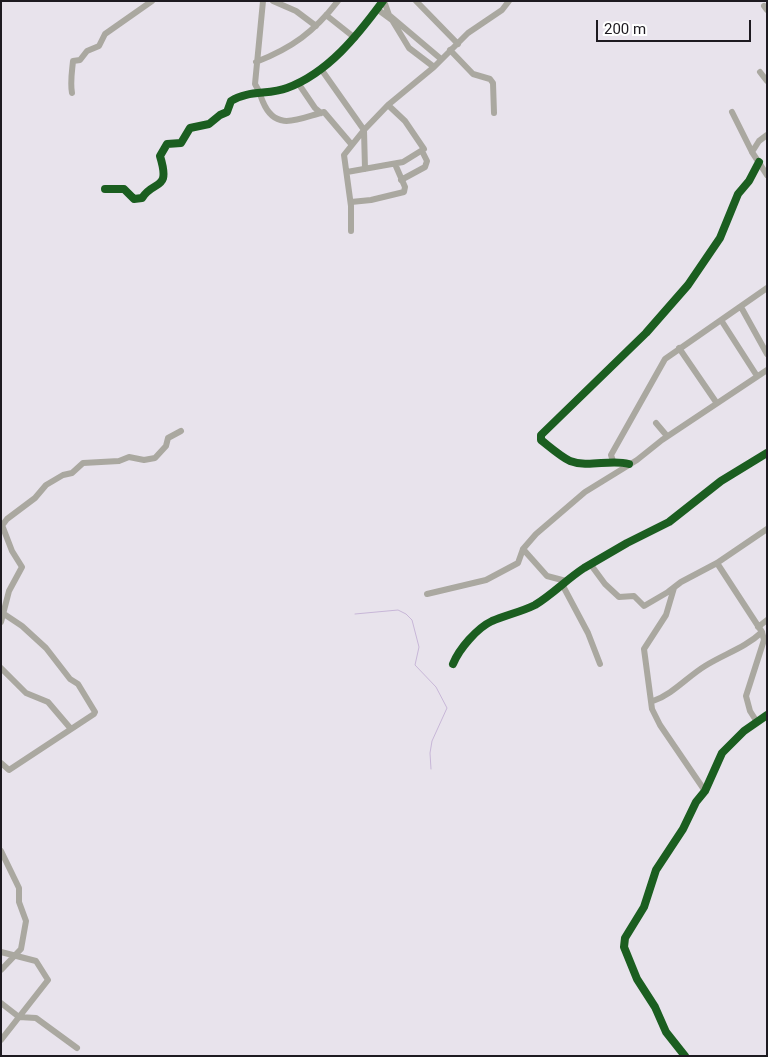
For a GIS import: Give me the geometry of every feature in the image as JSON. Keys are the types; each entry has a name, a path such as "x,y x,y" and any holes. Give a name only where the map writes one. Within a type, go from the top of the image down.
{"street":[{"path":"72,93 70,81 73,75 73,61 80,60 85,53 100,46 104,34 152,1"},
{"path":"263,1 255,84 261,93 263,103 272,118 285,122 305,119 321,113"},
{"path":"273,1 296,11 316,26"},
{"path":"105,189 124,189 134,199 142,198 147,192 160,185 163,170 160,156 165,145 181,143 190,128 213,122 220,115 227,112 232,100 245,94 275,92 298,83 321,69 355,38 384,1 389,15 441,59"},
{"path":"416,1 458,44"},
{"path":"351,231 351,202 344,156 364,130 388,105 434,68 468,33 502,10 509,1"},
{"path":"256,62 286,50 316,26 326,16 333,3"},
{"path":"377,9 392,20 409,48 434,68"},
{"path":"326,16 355,38"},
{"path":"450,50 473,74 490,80 493,83 494,113"},
{"path":"321,69 364,130 365,169 368,170 347,172"},
{"path":"760,72 767,81"},
{"path":"298,83 321,113 331,119 352,145"},
{"path":"388,105 408,124 422,144 424,148 422,151 427,163 425,167 401,180"},
{"path":"732,112 752,152 767,175"},
{"path":"752,152 759,141 767,135"},
{"path":"365,169 395,164 410,159 422,151"},
{"path":"629,464 613,461 582,463 571,461 541,440 541,436 646,333 688,285 720,238 738,194 749,181 759,162"},
{"path":"351,202 401,194 405,187 395,164"},
{"path":"613,461 611,455 662,364 679,348 767,288"},
{"path":"741,307 767,354"},
{"path":"721,320 757,376"},
{"path":"679,348 716,402"},
{"path":"428,594 486,580 518,563 523,549 536,534 589,489 643,456 667,436 716,402 767,370"},
{"path":"656,423 667,436"},
{"path":"1,622 9,591 22,567 12,551 2,526 7,519 35,498 46,485 63,475 72,473 82,463 119,461 129,456 144,460 155,458 166,446 168,438 181,431"},
{"path":"453,664 471,639 486,625 534,605 591,565 627,543 674,519 721,481 767,453"},
{"path":"591,565 605,584 619,597 634,596 644,606 681,582 717,564 767,529"},
{"path":"523,549 547,576 565,583 600,664"},
{"path":"717,564 760,629 764,643 746,696 750,711 757,722"},
{"path":"674,588 666,615 644,649 654,716 705,791"},
{"path":"1,763 9,770 94,714 94,710 78,684 70,680 46,648 22,626 4,614"},
{"path":"653,701 664,697 705,666 751,642 767,620"},
{"path":"1,668 26,693 48,702 71,729"},
{"path":"685,1056 666,1032 655,1007 637,979 624,947 624,938 644,907 656,870 705,791 722,753 744,731 767,715"},
{"path":"1,851 19,888 18,902 26,919 22,947 1,970"},
{"path":"1,952 36,961 48,978 47,984 1,1040"},
{"path":"1,1003 20,1017 35,1018 77,1048"}],"waterway":[{"path":"355,614 398,610 412,620 419,647 415,665 436,687 447,708 432,741 430,753 431,769"}],"cycle path":[{"path":"105,189 124,189 134,199 142,198 162,180 164,175 160,156 167,144 181,143 190,128 209,124 227,112 231,101 244,95 287,88 316,73 341,52 383,1"},
{"path":"629,464 614,462 584,464 570,461 541,440 541,435 646,333 688,285 720,238 738,194 749,181 759,162"},
{"path":"453,664 469,640 486,624 535,605 584,568 627,543 669,522 721,481 767,453"},
{"path":"685,1056 666,1032 655,1007 637,979 624,947 625,938 644,907 656,870 683,829 696,802 705,791 722,753 744,731 767,715"}]}
